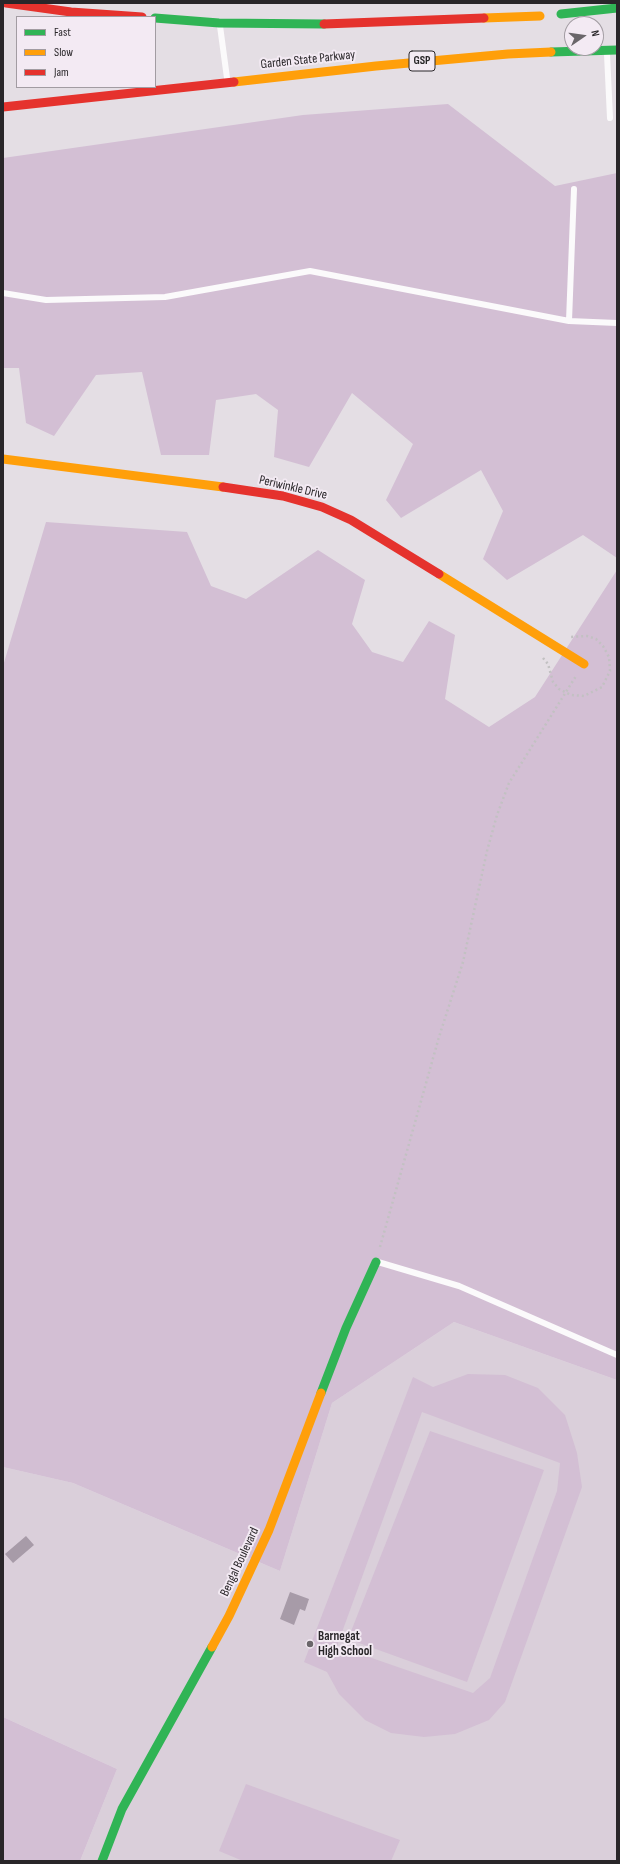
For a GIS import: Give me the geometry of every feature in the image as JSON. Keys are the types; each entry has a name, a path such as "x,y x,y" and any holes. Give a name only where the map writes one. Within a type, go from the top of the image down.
{"main road":[{"path":"6,3 72,12 128,16"},
{"path":"561,14 617,8"},
{"path":"156,18 219,22 354,24 540,16"},
{"name":"Garden State Parkway","path":"3,107 228,82 508,54 617,50"},
{"name":"Periwinkle Drive","path":"3,460 229,488 283,496 322,507 351,520 584,664"},
{"name":"Bengal Boulevard","path":"102,1861 122,1809 229,1616 269,1530 346,1328 376,1262"}],"lane":[{"path":"219,22 228,82"},
{"path":"607,50 610,118"},
{"path":"569,321 574,189"},
{"path":"3,293 46,300 165,297 310,271 569,321 617,323"},
{"path":"376,1262 459,1286 617,1354"}],"path":[{"path":"539,655 548,664 553,682 559,689 571,695 584,696 602,687 610,671 609,658 603,646 596,640 578,635 565,638"},
{"path":"376,1262 437,1045 463,962 487,851 497,815 509,783 584,664"}],"shaded area":[{"path":"448,104 555,186 617,173 617,558 583,535 507,580 483,559 503,511 481,470 401,518 386,500 413,444 352,393 309,467 274,457 278,410 256,394 216,400 209,455 161,455 142,372 96,375 54,436 26,423 19,368 3,368 3,158 303,115"},
{"path":"46,522 187,532 211,586 246,599 318,550 365,580 352,624 372,652 403,662 429,621 455,635 445,699 489,727 535,697 617,570 617,1380 454,1322 332,1403 280,1571 73,1483 3,1467 3,666"},
{"name":"Barnegat High School","path":"454,1322 617,1380 617,1861 80,1861 117,1769 3,1717 3,1467 73,1483 280,1571 332,1403"},
{"path":"468,1374 505,1375 538,1388 565,1415 577,1453 582,1487 505,1702 489,1720 455,1734 424,1737 391,1733 365,1720 339,1694 327,1672 304,1662 413,1377 433,1387","holes":["422,1412 560,1463 557,1491 490,1678 473,1693 337,1646"]},
{"path":"430,1431 544,1470 467,1682 348,1639"},
{"path":"3,1717 117,1769 80,1861 3,1861"},
{"path":"246,1784 400,1840 391,1861 243,1861 219,1851"}],"building":[{"path":"26,1536 34,1545 13,1563 5,1554"},
{"path":"290,1592 309,1599 305,1611 300,1609 294,1625 280,1619"}],"traffic: fast":[{"path":"561,14 617,8"},
{"path":"156,18 219,23 324,24"},
{"path":"551,52 617,50"},
{"path":"321,1393 346,1328 376,1262"},
{"path":"102,1861 122,1809 212,1647"}],"traffic: slow":[{"path":"484,18 540,16"},
{"path":"234,82 376,66 508,54 551,52"},
{"path":"3,459 223,487"},
{"path":"439,574 584,664"},
{"path":"212,1647 229,1616 269,1530 321,1393"}],"traffic: jam":[{"path":"6,3 71,12 128,16"},
{"path":"324,24 484,18"},
{"path":"3,107 234,82"},
{"path":"223,487 283,496 322,507 351,520 439,574"}],"place":[{"name":"Barnegat High School","path":"310,1644"}]}
